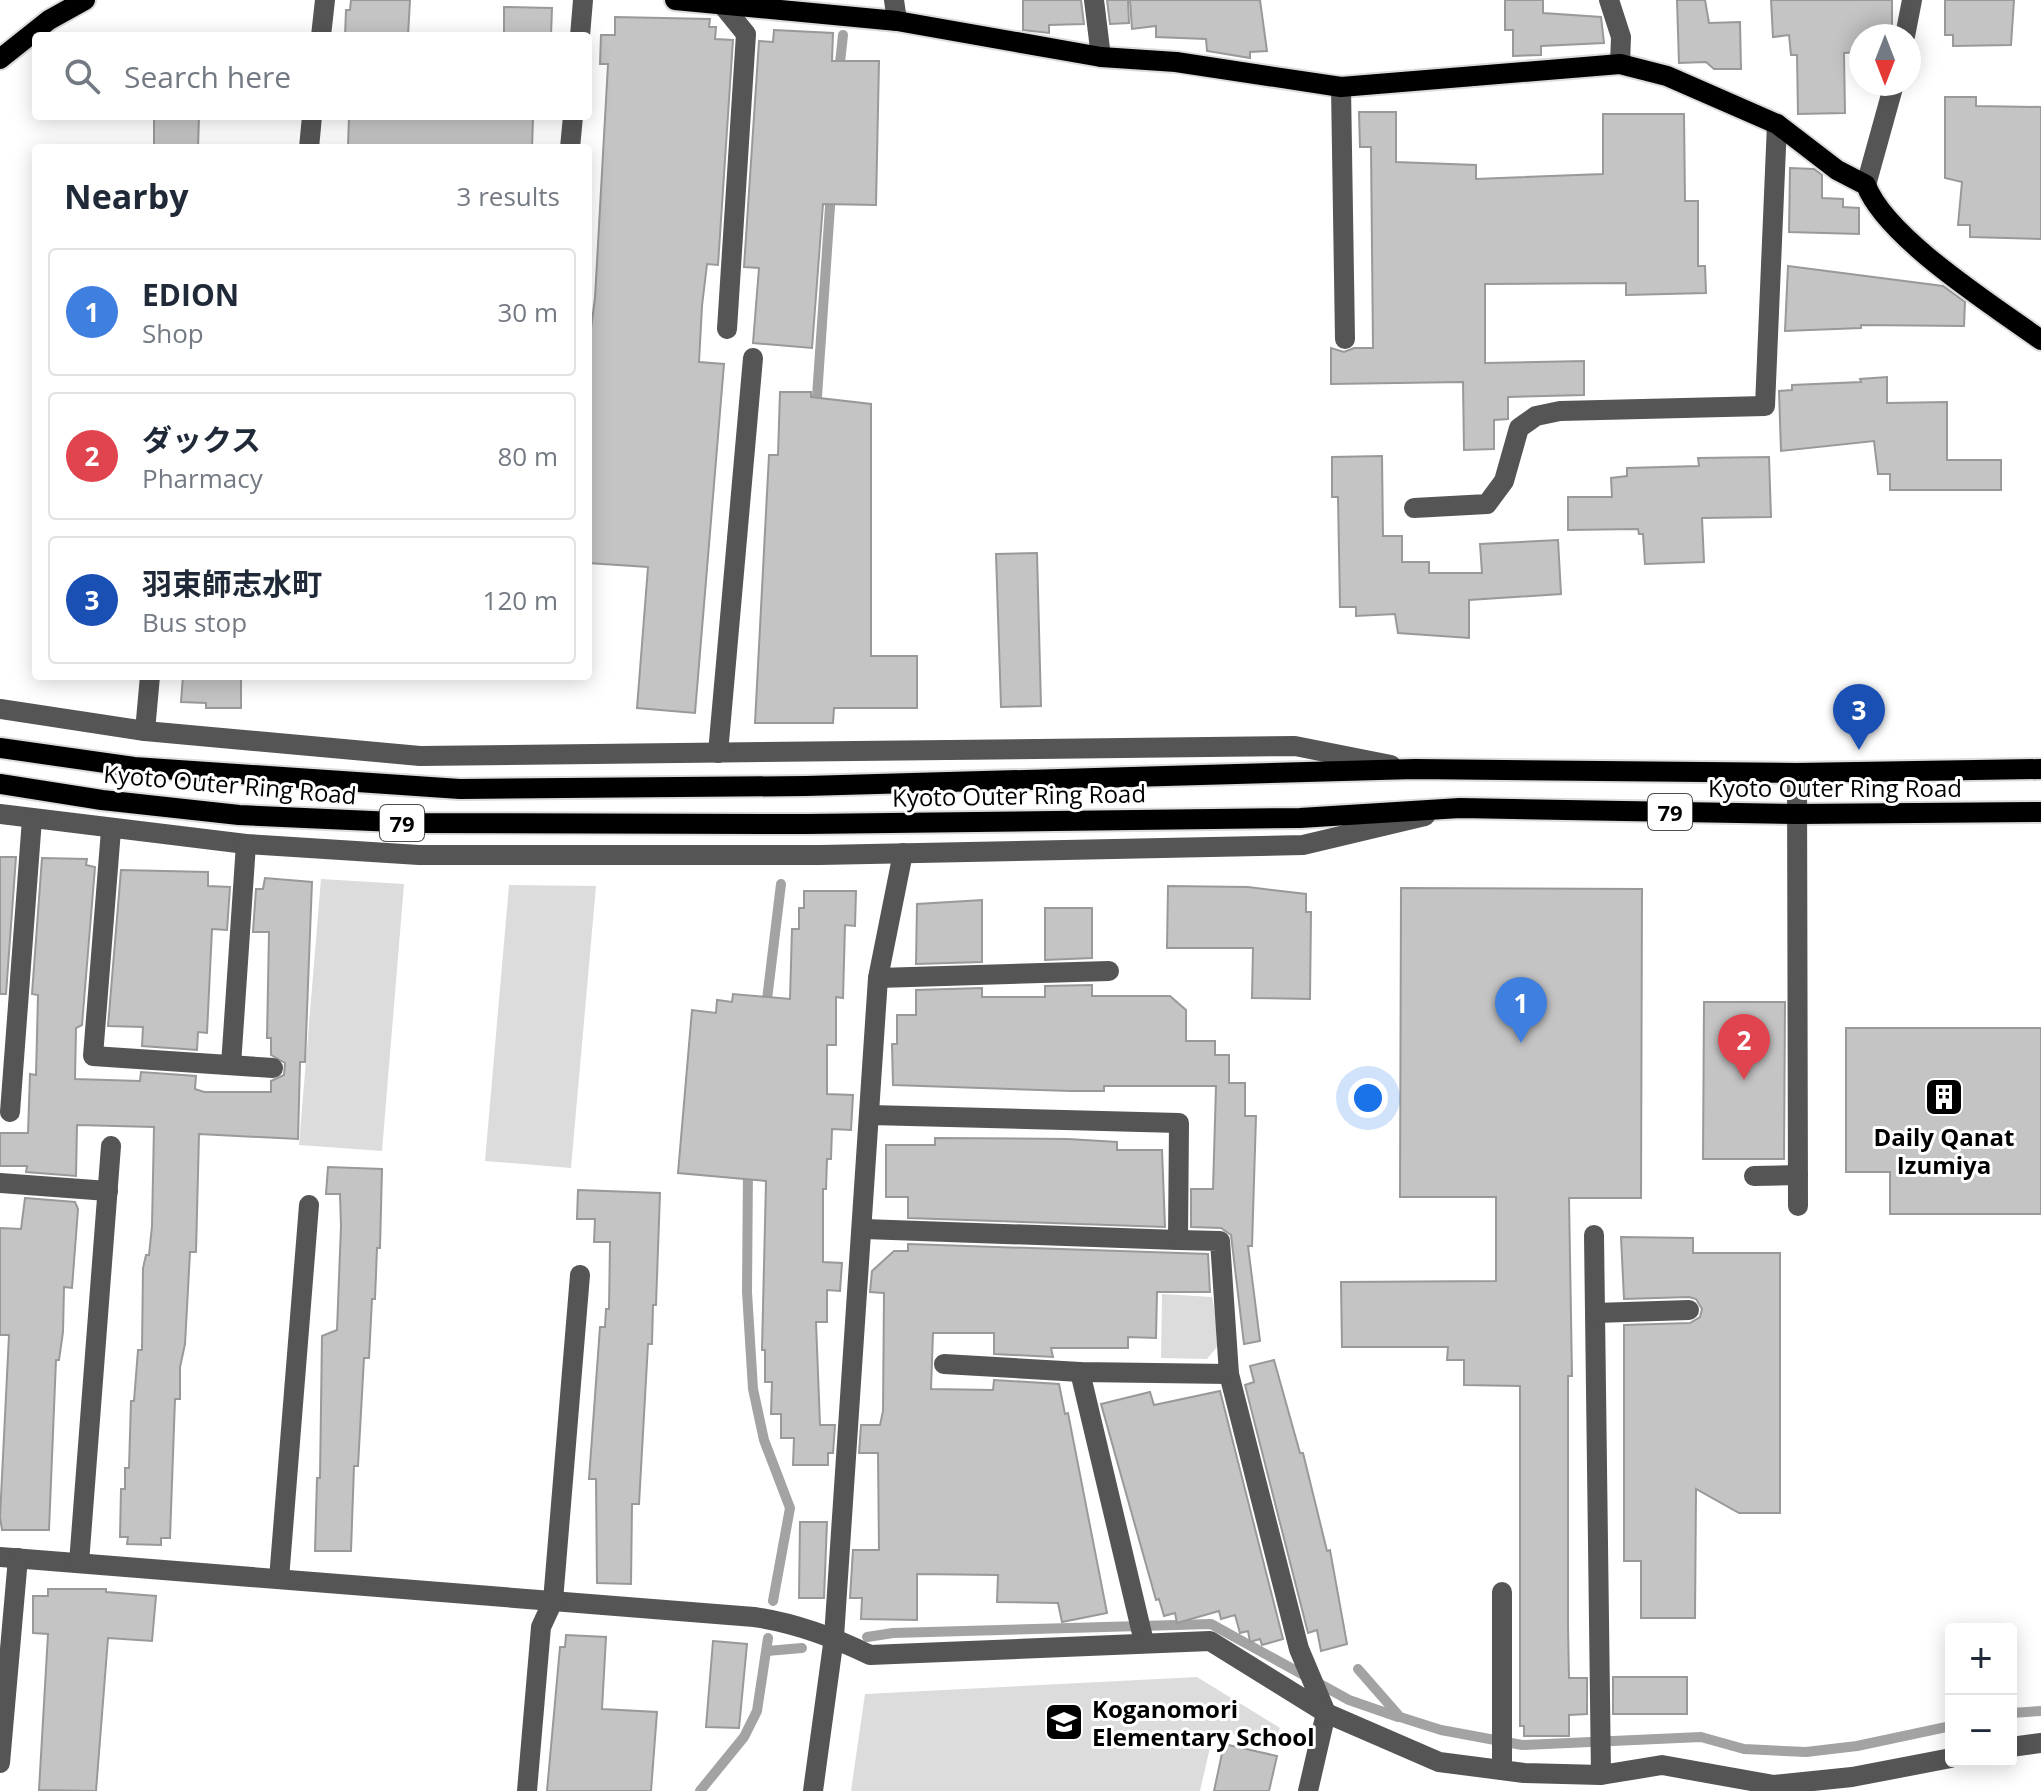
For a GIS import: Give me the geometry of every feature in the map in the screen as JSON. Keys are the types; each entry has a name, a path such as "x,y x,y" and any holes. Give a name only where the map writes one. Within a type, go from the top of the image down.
{"main road":[{"path":"34,32 85,0"},
{"path":"675,0 897,21 1101,57 1176,62 1341,87 1620,64 1667,76 1777,124 1837,170 1866,185 1873,202 1925,254 2041,340"},
{"path":"0,59 32,34"},
{"name":"Kyoto Outer Ring Road","path":"0,748 134,767 460,789 806,786 1415,769 1797,773 2041,769"},
{"name":"Kyoto Outer Ring Road","path":"0,784 102,800 239,815 417,823 806,824 1300,818 1460,808 1798,814 2041,812"}],"street":[{"path":"321,32 325,0"},
{"path":"580,32 583,0"},
{"path":"894,0 897,21"},
{"path":"1094,0 1101,57"},
{"path":"1609,0 1621,37 1620,64"},
{"path":"1907,24 1912,0"},
{"path":"724,3 746,34 727,329"},
{"path":"1341,87 1345,339"},
{"path":"1866,185 1891,96"},
{"path":"309,144 312,120"},
{"path":"570,144 573,120"},
{"path":"1414,508 1487,504 1504,481 1519,428 1536,416 1560,411 1765,406 1777,124"},
{"path":"718,753 753,358"},
{"path":"145,731 150,680"},
{"path":"0,709 145,731 420,756 1295,746 1415,769"},
{"path":"1797,773 1798,1206"},
{"path":"0,814 111,830 246,844 419,855 903,853 1303,845 1460,808"},
{"path":"10,1112 7,1064 32,819"},
{"path":"111,830 93,1056 273,1068"},
{"path":"231,1065 246,844"},
{"path":"813,1791 834,1637 864,1229 878,978 903,853"},
{"path":"878,978 1109,971"},
{"path":"870,1115 1179,1123 1178,1240"},
{"path":"79,1563 111,1146"},
{"path":"1754,1176 1798,1175"},
{"path":"0,1183 108,1191"},
{"path":"279,1579 309,1205"},
{"path":"864,1229 1220,1241 1229,1374 1306,1664 1326,1713 1308,1791"},
{"path":"1594,1235 1599,1755"},
{"path":"527,1791 541,1627 553,1601 580,1275"},
{"path":"1595,1313 1689,1310"},
{"path":"944,1364 1080,1372 1229,1374"},
{"path":"1080,1372 1143,1639"},
{"path":"0,1763 9,1558 754,1617 783,1621 834,1637 870,1655 1143,1639 1210,1641 1326,1713 1439,1762 1502,1762 1599,1755 1662,1765 1712,1781 1774,1785 1852,1777 1945,1759"},
{"path":"1502,1592 1502,1762"},
{"path":"2017,1746 2041,1743"}],"shaded area":[{"path":"321,879 404,884 382,1151 299,1145"},
{"path":"509,885 596,886 571,1168 485,1161"},
{"path":"1162,1294 1212,1297 1221,1342 1207,1359 1161,1358"},
{"name":"Koganomori Elementary School","path":"1197,1677 1280,1728 1274,1743 1214,1730 1200,1791 851,1791 865,1694"}],"building":[{"path":"351,0 410,0 408,32 345,32 346,10 350,10"},
{"path":"1023,0 1081,0 1084,24 1049,25 1049,33 1023,30"},
{"path":"1107,0 1128,0 1129,23 1110,24"},
{"path":"1130,0 1260,0 1267,51 1250,52 1250,58 1207,51 1206,39 1156,37 1156,26 1132,29"},
{"path":"1505,0 1543,0 1543,13 1601,17 1604,43 1541,46 1541,55 1513,56 1513,30 1505,30"},
{"path":"1677,0 1705,0 1709,23 1740,22 1741,69 1714,69 1706,62 1679,63"},
{"path":"1771,0 1892,0 1892,24 1849,24 1849,53 1844,53 1845,113 1798,114 1797,55 1791,55 1789,35 1773,37"},
{"path":"1945,0 2014,0 2011,45 1953,46 1953,35 1945,35"},
{"path":"504,7 552,8 551,32 504,32"},
{"path":"615,17 710,19 709,27 716,27 715,39 733,40 718,265 707,264 702,306 699,362 724,364 695,713 637,708 648,567 592,563 592,321 608,64 600,64 601,35 615,35"},
{"path":"774,30 833,33 832,61 879,61 876,205 823,204 812,348 753,343 759,268 744,267 759,41 773,42"},
{"path":"1945,97 1976,97 1976,106 2041,107 2041,239 1970,237 1970,225 1958,225 1962,182 1945,178"},
{"path":"1359,112 1396,112 1396,162 1476,165 1476,179 1603,174 1603,114 1684,114 1685,201 1698,201 1698,266 1705,266 1706,293 1626,295 1626,283 1485,284 1485,363 1584,361 1584,395 1508,397 1508,419 1494,420 1494,449 1464,450 1463,382 1331,384 1331,348 1344,352 1354,348 1373,348 1371,147 1360,147"},
{"path":"154,120 199,120 198,144 154,144"},
{"path":"349,120 533,120 532,144 348,144"},
{"path":"1790,168 1814,169 1822,175 1822,198 1843,199 1843,207 1859,208 1859,234 1789,232"},
{"path":"1788,266 1943,286 1965,302 1964,326 1861,325 1861,328 1785,331"},
{"path":"1887,377 1887,403 1947,402 1947,460 2001,460 2001,490 1890,490 1890,474 1878,474 1874,441 1781,451 1779,391 1792,390 1792,385 1861,382 1860,379"},
{"path":"780,392 811,392 811,397 871,404 871,656 917,656 917,708 834,708 833,723 755,723 769,455 778,455"},
{"path":"1382,456 1383,536 1402,536 1402,562 1429,562 1429,573 1482,573 1480,544 1558,540 1561,594 1469,600 1469,638 1398,633 1395,614 1356,616 1356,607 1340,607 1338,497 1332,497 1332,457"},
{"path":"1769,457 1771,517 1702,518 1704,562 1645,564 1643,534 1639,534 1638,529 1568,530 1568,497 1612,497 1611,478 1627,476 1627,468 1699,466 1698,458"},
{"path":"1037,553 1041,706 1001,707 996,554"},
{"path":"183,680 241,680 241,708 206,708 206,703 181,702"},
{"path":"0,857 16,857 6,994 0,994"},
{"path":"42,858 87,859 86,865 95,867 82,1025 76,1028 75,1079 140,1081 141,1072 196,1076 195,1089 204,1092 271,1092 271,1081 284,1075 285,1063 271,1055 271,1038 267,1038 269,932 253,932 256,889 263,889 265,878 312,882 305,1062 300,1062 298,1139 199,1134 196,1252 190,1252 180,1399 175,1399 170,1538 161,1538 161,1545 127,1544 128,1537 120,1537 121,1489 125,1489 125,1468 129,1468 131,1401 134,1401 138,1350 142,1350 143,1268 146,1255 149,1255 152,1226 154,1127 77,1125 76,1176 26,1172 27,1166 0,1166 0,1133 28,1133 30,1074 36,1075 38,995 32,994"},
{"path":"121,870 208,872 208,886 230,887 227,930 212,929 207,1033 198,1032 197,1050 142,1046 143,1027 108,1026"},
{"path":"1168,886 1248,887 1306,894 1306,912 1311,912 1310,999 1252,998 1253,948 1167,948"},
{"path":"1401,888 1642,889 1641,1198 1569,1198 1572,1376 1568,1376 1569,1678 1587,1678 1587,1714 1569,1715 1569,1736 1524,1736 1524,1726 1520,1726 1520,1386 1464,1385 1464,1360 1447,1360 1448,1347 1342,1347 1341,1282 1496,1281 1496,1197 1400,1197"},
{"path":"804,891 856,891 855,926 845,925 843,998 836,997 836,1045 827,1045 827,1094 853,1095 851,1130 832,1129 831,1159 827,1159 826,1189 823,1189 823,1262 842,1263 840,1291 827,1290 827,1322 816,1322 820,1425 835,1425 833,1453 828,1453 828,1465 793,1465 794,1438 781,1438 781,1414 771,1414 772,1382 765,1382 765,1350 762,1350 766,1181 678,1173 692,1010 716,1013 717,1000 732,1002 733,994 790,999 792,929 799,929 799,908 804,908"},
{"path":"982,900 982,962 916,964 917,904"},
{"path":"1045,908 1092,908 1092,958 1045,960"},
{"path":"1092,985 1092,996 1170,996 1186,1010 1186,1041 1215,1041 1215,1055 1229,1055 1229,1083 1245,1083 1245,1116 1256,1116 1252,1246 1248,1246 1260,1341 1244,1344 1231,1235 1221,1228 1191,1227 1191,1189 1213,1189 1216,1086 1104,1086 1104,1091 1071,1091 893,1085 892,1044 897,1044 897,1015 916,1015 916,990 982,988 982,997 1045,997 1045,986"},
{"path":"1704,1002 1785,1002 1784,1159 1703,1159"},
{"name":"Daily Qanat Izumiya","path":"1846,1028 2041,1028 2041,1214 1890,1214 1890,1172 1846,1172"},
{"path":"935,1138 1068,1139 1117,1142 1117,1150 1162,1150 1165,1227 908,1218 908,1197 886,1197 886,1145 935,1145"},
{"path":"328,1167 382,1169 380,1248 377,1248 369,1358 364,1358 358,1466 354,1466 351,1551 315,1551 317,1478 320,1478 322,1336 337,1330 341,1226 340,1194 326,1194"},
{"path":"578,1190 660,1193 656,1305 653,1305 652,1344 648,1344 639,1504 632,1504 631,1584 597,1583 596,1479 589,1479 600,1327 605,1327 606,1309 609,1309 610,1242 594,1242 595,1219 577,1219"},
{"path":"25,1198 75,1202 78,1209 72,1288 64,1287 63,1332 59,1360 56,1360 49,1530 2,1530 0,1517 9,1335 0,1335 0,1228 21,1229"},
{"path":"1621,1237 1693,1238 1693,1253 1780,1253 1780,1513 1739,1513 1696,1489 1695,1618 1641,1618 1641,1561 1624,1561 1624,1325 1690,1323 1700,1317 1702,1309 1696,1299 1689,1297 1624,1299"},
{"path":"908,1244 1208,1254 1210,1292 1157,1292 1156,1338 1128,1337 1128,1348 1051,1348 1053,1357 994,1354 994,1333 933,1333 931,1389 993,1390 994,1380 1059,1384 1065,1414 1068,1413 1107,1613 1062,1622 1058,1603 997,1602 998,1575 917,1574 917,1620 861,1619 862,1598 850,1598 853,1550 879,1550 878,1453 859,1453 861,1425 880,1425 883,1411 884,1293 870,1292 872,1271 894,1251 908,1251"},
{"path":"1274,1360 1300,1453 1303,1453 1327,1551 1330,1550 1347,1644 1321,1651 1317,1630 1308,1633 1245,1385 1254,1382 1250,1366"},
{"path":"1220,1391 1283,1639 1262,1645 1260,1639 1250,1642 1248,1631 1240,1633 1235,1615 1221,1619 1219,1611 1177,1623 1175,1613 1164,1616 1159,1599 1156,1600 1101,1404 1150,1392 1154,1405"},
{"path":"800,1522 827,1522 824,1598 799,1598"},
{"path":"48,1589 106,1589 106,1592 156,1596 152,1641 108,1638 96,1791 39,1790 48,1634 33,1633 33,1596 48,1596"},
{"path":"566,1635 606,1637 602,1709 657,1712 651,1791 547,1791 560,1647 565,1647"},
{"path":"713,1641 747,1644 739,1728 706,1727"},
{"path":"1613,1677 1687,1677 1687,1714 1613,1714"},
{"path":"1224,1744 1277,1756 1269,1791 1214,1791"}],"waterway":[{"path":"839,72 843,35"},
{"path":"816,411 831,192"},
{"path":"766,1008 781,884"},
{"path":"748,1167 747,1292 753,1389 764,1440 790,1508 773,1601"},
{"path":"867,1637 893,1633 1211,1624 1349,1700 1398,1717"},
{"path":"700,1791 744,1737 757,1711 768,1638"},
{"path":"767,1651 802,1648"},
{"path":"1358,1669 1400,1717 1441,1730 1522,1745 1701,1737 1744,1749 1806,1752 1857,1746 1945,1727"},
{"path":"2017,1713 2041,1711"}],"place":[{"name":"羽束師志水町","path":"1859,750"},
{"name":"EDION","path":"1521,1043"},
{"name":"ダックス","path":"1744,1080"},
{"name":"Daily Qanat Izumiya","path":"1944,1097"},
{"name":"Koganomori Elementary School","path":"1064,1722"}]}
